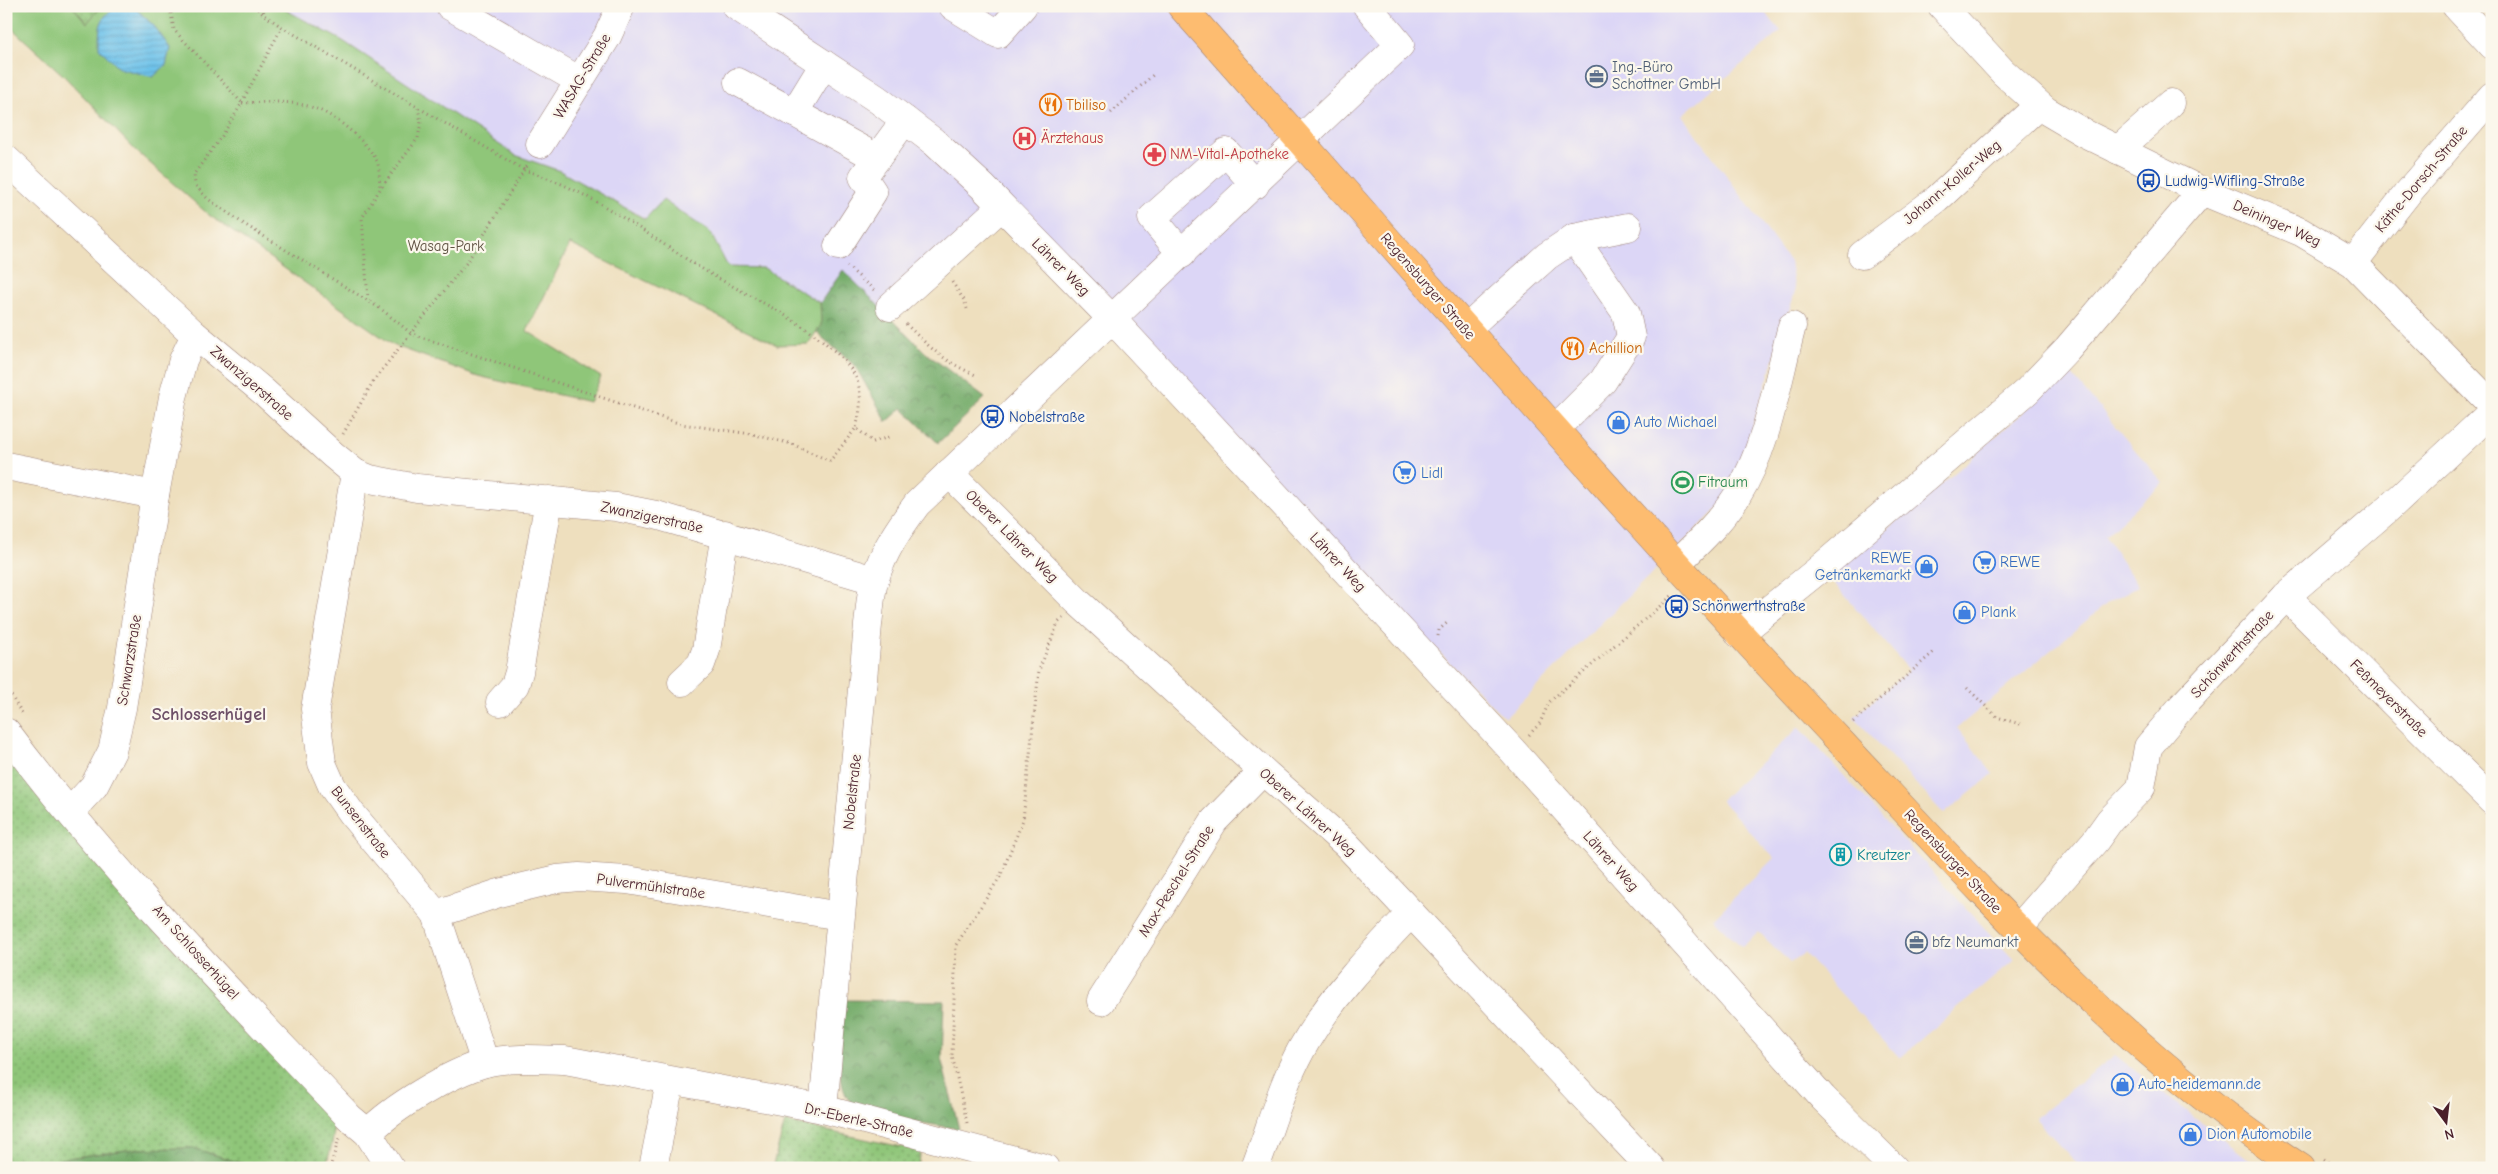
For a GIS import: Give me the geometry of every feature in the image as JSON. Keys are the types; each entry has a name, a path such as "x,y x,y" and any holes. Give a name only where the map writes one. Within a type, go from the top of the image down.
{"main road":[{"name":"Regensburger Straße","path":"1181,6 1739,634 2018,930 2101,1010 2147,1049 2242,1126 2301,1168"}],"street":[{"path":"450,6 580,81"},
{"name":"WASAG-Straße","path":"540,144 607,37 621,6"},
{"name":"Lährer Weg","path":"736,6 904,120 934,142 983,187 1113,320 1512,750 1823,1098 1894,1168"},
{"path":"953,6 998,34 1022,6"},
{"name":"Nobelstraße","path":"823,1109 868,625 874,580 886,552 900,526 917,504 1113,320 1255,185 1299,139 1400,45 1367,6"},
{"name":"Deininger Weg","path":"1942,6 2003,72 2038,106 2118,150 2202,191 2301,232 2353,263 2492,405"},
{"path":"2456,6 2492,45"},
{"path":"794,113 824,64"},
{"path":"738,82 876,158"},
{"name":"Käthe-Dorsch-Straße","path":"2353,263 2407,194 2492,96"},
{"path":"2118,150 2171,103"},
{"name":"Johann-Koller-Weg","path":"1862,255 1937,199 2038,106"},
{"path":"838,246 873,192 863,177 904,120"},
{"path":"1182,254 1152,218 1226,152 1255,185"},
{"name":"Zwanzigerstraße","path":"6,159 195,335 264,392 355,473 370,479 417,488 616,507 656,515 725,534 874,580"},
{"path":"1739,634 1817,571 2027,392 2067,349 2202,191"},
{"path":"890,307 1001,207"},
{"path":"1466,329 1548,256 1574,238 1628,227"},
{"path":"1555,429 1603,381 1631,337 1626,314 1574,238"},
{"path":"1683,572 1738,494 1747,476 1765,428 1792,326"},
{"name":"Schwarzstraße","path":"70,812 94,786 112,750 122,708 155,495 173,397 183,360 195,335"},
{"name":"Schönwerthstraße","path":"2018,930 2110,820 2141,788 2148,747 2286,596 2390,507 2492,412"},
{"path":"6,466 155,495"},
{"name":"Bunsenstraße","path":"355,473 315,709 322,763 332,786 351,813 436,914 485,1063"},
{"name":"Oberer Lährer Weg","path":"949,473 1078,602 1346,844 1651,1168"},
{"path":"500,702 515,685 519,672 549,500"},
{"name":"Zwanzigerstraße","path":"682,682 700,664 706,650 725,534"},
{"name":"Feßmeyerstraße","path":"2286,596 2492,801"},
{"name":"Am Schlosserhügel","path":"6,732 70,812 196,954 359,1126 390,1168"},
{"name":"Max-Peschel-Straße","path":"1101,1001 1214,822 1263,771"},
{"name":"Pulvermühlstraße","path":"436,914 499,893 557,879 579,877 627,880 840,916"},
{"path":"1255,1168 1277,1105 1301,1052 1322,1015 1355,972 1411,912"},
{"name":"Dr.-Eberle-Straße","path":"359,1126 378,1123 442,1082 485,1063 533,1058 565,1060 670,1082 823,1109 1045,1168"},
{"path":"653,1168 670,1082"}],"path":[{"path":"164,6 171,13 174,30 242,103 292,102 308,104 329,115 362,140 377,162 380,189"},
{"path":"254,6 282,27 524,170 545,176 579,192 709,273 762,302 820,340 847,364 856,376 860,390 860,413 856,428 830,461 792,444 751,434 681,424 412,334 368,301 244,224 208,199 195,185 194,174 222,136 242,103 282,27"},
{"path":"263,6 264,15"},
{"path":"1111,113 1154,74"},
{"path":"368,301 362,218 380,189 418,138 421,122 417,107"},
{"path":"332,454 374,380 467,262 540,144"},
{"path":"937,265 958,289 968,312"},
{"path":"856,428 873,442 892,436"},
{"path":"1512,750 1540,723 1549,702 1683,572"},
{"path":"965,1146 968,1118 952,1055 956,945 1000,877 1023,820 1040,670 1058,623 1078,602"},
{"path":"1835,736 1934,652"},
{"path":"1967,688 1997,717 2023,725"},
{"path":"330,1168 336,1144 359,1126"}],"shaded area":[{"path":"284,6 1759,6 1781,31 1682,115 1790,262 1795,292 1730,496 1505,718 1439,652 1005,199 882,311 843,271 820,303 764,268 728,267 710,232 663,201 646,219 560,171 515,155 343,41 284,9"},
{"path":"2069,372 2163,483 2105,536 2138,586 2110,601 1957,728 1993,774 1944,814 1854,717 1909,670 1829,577 1950,477"},
{"path":"1799,727 2014,960 1900,1058 1804,953 1790,963 1759,932 1742,947 1713,919 1774,858 1721,800"},
{"path":"2115,1055 2260,1168 2081,1168 2035,1118"}],"green space":[{"name":"Wasag-Park","path":"6,6 72,6 87,23 102,6 123,6 110,10 155,27 133,6 284,6 284,9 343,41 515,155 560,171 645,219 663,200 710,232 728,267 764,268 820,303 821,325 808,344 777,345 570,244 527,331 601,377 589,402 478,376 393,345 209,215 135,150 63,75 6,23"},
{"path":"72,6 102,6 87,23"},
{"path":"843,270 926,353 985,398 938,443 902,408 887,422 855,366 816,332 821,325 820,303"},
{"path":"6,752 49,808 95,862 327,1111 333,1125 333,1139 326,1168 256,1168 193,1148 134,1149 60,1159 57,1168 6,1168"},
{"path":"845,1000 944,1001 942,1062 959,1129 868,1114 851,1102 843,1087 840,1063"},
{"path":"785,1122 921,1151 918,1168 772,1168"},
{"path":"193,1148 256,1168 57,1168 60,1159 134,1149"}],"water":[{"path":"123,6 133,6 155,27 170,48 166,65 153,77 119,68 99,48 99,33 102,21 109,12"}],"place":[{"name":"Ing.-Büro Schottner GmbH","path":"1596,76"},
{"name":"Tbiliso","path":"1050,105"},
{"name":"Ärztehaus","path":"1025,138"},
{"name":"NM-Vital-Apotheke","path":"1154,154"},
{"name":"Ludwig-Wifling-Straße","path":"2149,181"},
{"name":"Achillion","path":"1573,348"},
{"name":"Nobelstraße","path":"993,417"},
{"name":"Auto Michael","path":"1618,422"},
{"name":"Lidl","path":"1405,473"},
{"name":"Fitraum","path":"1682,482"},
{"name":"REWE","path":"1984,562"},
{"name":"REWE Getränkemarkt","path":"1927,567"},
{"name":"Schönwerthstraße","path":"1676,606"},
{"name":"Plank","path":"1965,612"},
{"name":"Kreutzer","path":"1841,855"},
{"name":"bfz Neumarkt","path":"1916,942"},
{"name":"Auto-heidemann.de","path":"2122,1084"},
{"name":"Dion Automobile","path":"2191,1134"}],"district":[{"name":"Schlosserhügel","path":"209,714"}]}
